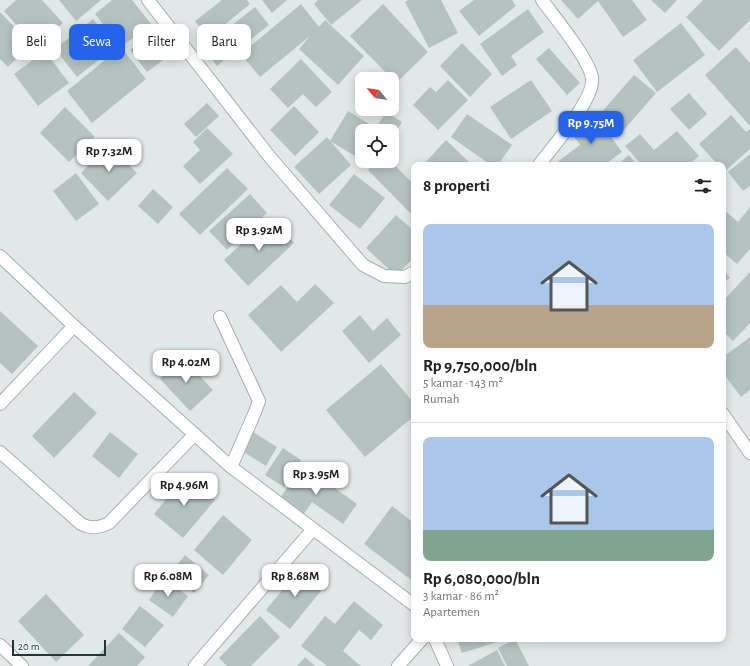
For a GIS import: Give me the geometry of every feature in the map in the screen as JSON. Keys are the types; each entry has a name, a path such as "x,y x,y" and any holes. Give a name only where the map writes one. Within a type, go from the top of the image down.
{"street":[{"path":"148,0 269,156 362,265 384,276 405,277 411,274"},
{"path":"541,162 588,97 592,78 582,56 542,0"},
{"path":"0,256 74,326 231,467 411,603"},
{"path":"220,317 259,401 231,467"},
{"path":"0,404 74,326"},
{"path":"726,418 750,453"},
{"path":"0,452 81,524 96,528 103,527 109,523 195,434"},
{"path":"195,666 313,529"},
{"path":"398,666 419,642"},
{"path":"436,642 447,666"},
{"path":"0,645 22,666"}],"building":[{"path":"16,0 42,0 63,23 61,25 16,24 4,11"},
{"path":"59,0 101,0 76,21"},
{"path":"112,0 132,0 151,24 133,24 133,38 125,44 125,24 103,24 95,14"},
{"path":"222,0 247,0 250,4 225,24 197,24 195,21"},
{"path":"262,0 287,0 272,13"},
{"path":"318,0 362,0 331,25 314,4"},
{"path":"408,0 441,0 458,33 429,48 405,2"},
{"path":"474,0 512,0 516,6 479,36 459,11"},
{"path":"561,0 632,0 647,20 623,37 598,1 578,19"},
{"path":"651,0 677,0 665,13"},
{"path":"703,0 750,0 750,20 719,51 686,17"},
{"path":"301,4 319,27 325,20 364,56 338,85 299,49 310,36 260,77 246,60 251,60 251,46"},
{"path":"383,4 428,52 399,80 399,72 385,72 350,36"},
{"path":"255,7 269,25 251,39 251,24 233,24"},
{"path":"528,9 544,32 511,56 517,65 502,76 480,44"},
{"path":"0,12 12,24 12,60 15,60 8,67 0,59"},
{"path":"93,19 97,24 87,24"},
{"path":"681,23 705,55 657,92 633,60"},
{"path":"69,38 69,60 99,60 77,77 61,57 61,44"},
{"path":"462,43 492,74 470,97 440,66"},
{"path":"736,47 750,63 750,126 705,75"},
{"path":"549,48 580,83 567,95 536,59"},
{"path":"125,52 146,79 92,123 67,91 105,60 125,60"},
{"path":"301,59 332,92 316,107 303,94 288,108 270,89"},
{"path":"33,60 52,60 69,83 38,106 14,74"},
{"path":"138,60 163,60 147,72"},
{"path":"212,60 225,60 217,66"},
{"path":"634,75 656,93 622,132 601,113"},
{"path":"448,80 468,100 438,130 413,105 430,87 436,92"},
{"path":"531,80 552,111 511,139 490,107"},
{"path":"689,93 707,114 689,130 670,109"},
{"path":"207,103 219,116 196,137 184,124"},
{"path":"294,106 319,132 295,156 270,130"},
{"path":"65,107 95,137 69,162 40,133"},
{"path":"348,111 369,124 355,124 355,156 330,141"},
{"path":"594,113 622,152 608,162 557,162 580,145 570,130"},
{"path":"467,114 512,145 500,162 487,162 451,137"},
{"path":"731,115 746,132 750,129 750,149 726,170 726,162 715,162 699,144"},
{"path":"384,116 392,116 402,122 399,127 399,124 378,124"},
{"path":"207,128 233,154 200,184 183,166 200,150 193,142"},
{"path":"677,131 699,156 692,162 639,162 625,146 640,134 654,150"},
{"path":"327,137 351,165 319,194 294,167"},
{"path":"446,140 469,162 426,162"},
{"path":"109,145 137,173 108,201 81,173"},
{"path":"750,154 750,186 743,191 728,172"},
{"path":"629,155 635,162 621,162"},
{"path":"227,168 248,189 200,235 179,214"},
{"path":"370,168 398,168 411,182 411,214 368,170"},
{"path":"76,173 99,204 76,221 53,191"},
{"path":"354,174 385,198 360,229 329,205"},
{"path":"153,189 173,207 158,224 138,206"},
{"path":"250,194 267,213 227,250 209,231"},
{"path":"750,207 750,249 737,264 726,255 726,212 738,222"},
{"path":"396,215 411,228 411,260 396,276 366,248"},
{"path":"270,217 294,243 248,286 224,260"},
{"path":"750,272 750,323 733,341 726,334 726,298"},
{"path":"726,273 730,278 726,281"},
{"path":"315,284 334,303 281,352 248,315 281,285 297,302"},
{"path":"0,311 38,346 12,374 0,363"},
{"path":"360,315 373,331 387,318 401,335 369,363 342,331"},
{"path":"750,337 750,390 741,397 726,377 726,355"},
{"path":"183,358 213,390 190,411 160,379"},
{"path":"381,364 411,399 411,419 365,457 326,410"},
{"path":"74,392 97,413 54,458 32,436"},
{"path":"110,432 138,454 119,478 92,456"},
{"path":"253,432 277,447 266,466 242,451"},
{"path":"283,448 301,460 284,487 265,475"},
{"path":"303,465 357,504 343,524 312,502 301,518 278,501"},
{"path":"185,476 215,500 183,538 154,514"},
{"path":"392,506 411,521 411,580 364,544"},
{"path":"223,515 252,540 223,575 194,550"},
{"path":"185,555 209,575 194,593 171,572"},
{"path":"300,568 324,587 290,629 266,610"},
{"path":"164,579 188,596 173,617 149,600"},
{"path":"46,594 84,635 56,662 18,621"},
{"path":"354,601 383,625 371,640 359,630 343,651 361,666 327,666 301,646 325,616 335,624"},
{"path":"140,606 164,625 145,647 122,629"},
{"path":"260,616 280,637 251,666 227,666 219,658"},
{"path":"119,633 145,657 137,666 88,666"},
{"path":"458,642 497,642 462,653"},
{"path":"509,642 517,642 529,666 507,666 498,648"},
{"path":"497,650 505,666 468,666"},
{"path":"305,657 315,666 297,666"}]}
